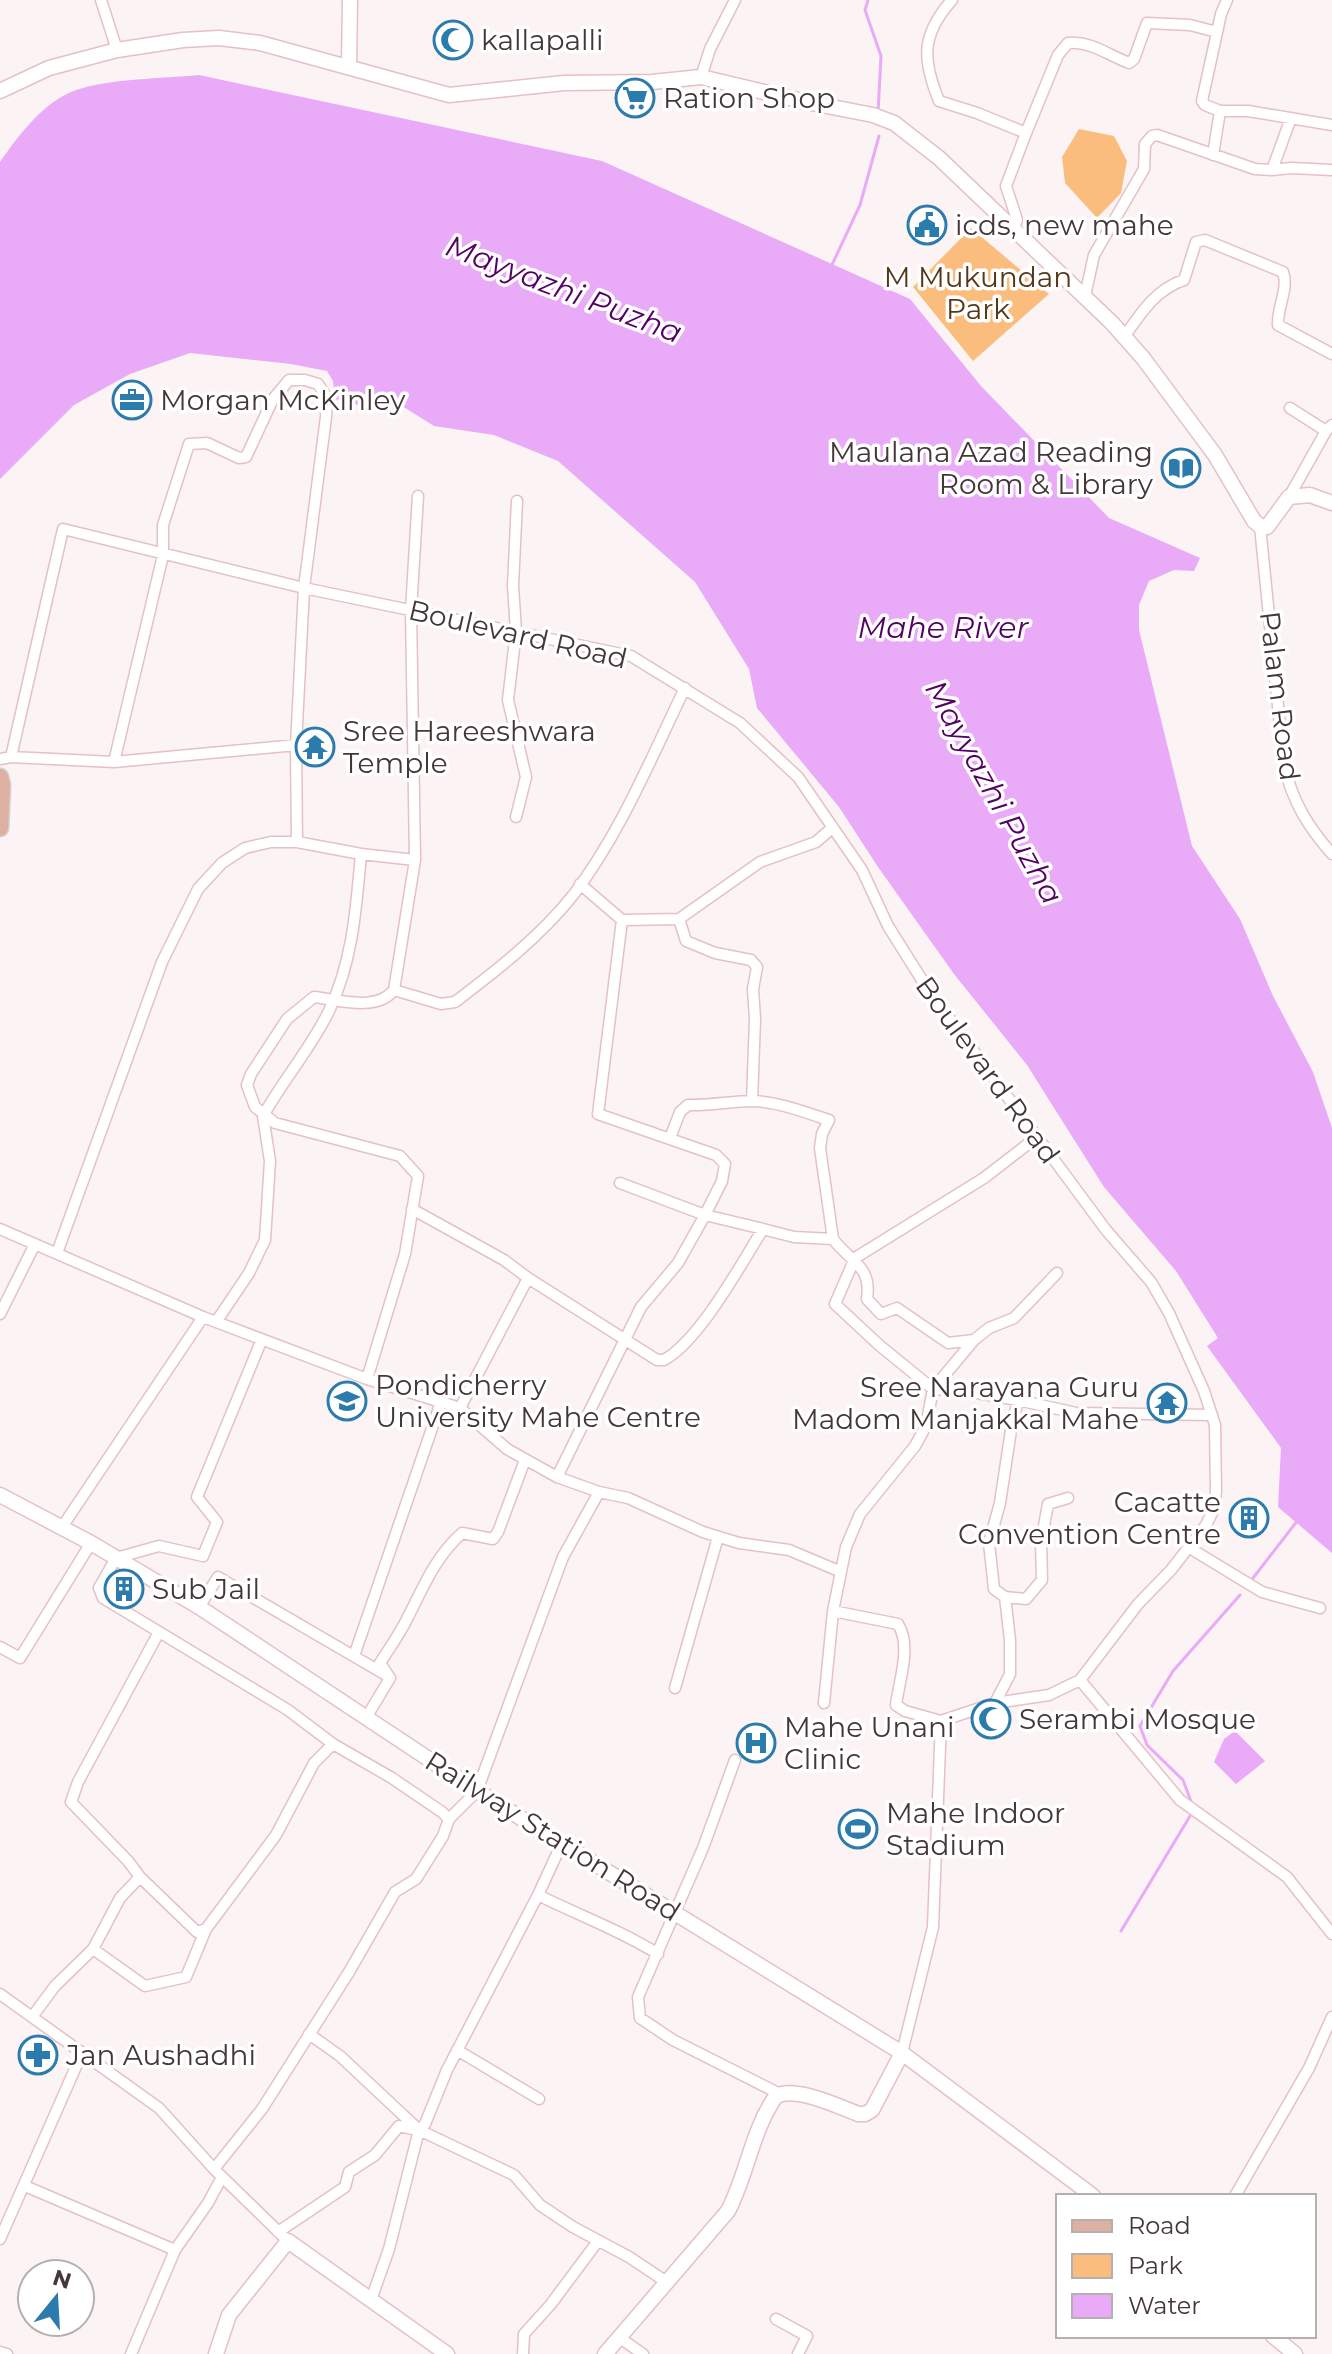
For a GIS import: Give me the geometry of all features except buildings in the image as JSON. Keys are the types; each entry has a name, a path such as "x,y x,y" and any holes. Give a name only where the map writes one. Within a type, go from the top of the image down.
{"main road":[{"path":"0,777 0,828"}],"street":[{"path":"101,0 117,50"},
{"path":"349,66 350,0"},
{"path":"701,77 710,49 735,0"},
{"path":"952,0 941,12 926,41 930,79 939,101 1026,133"},
{"path":"1227,0 1202,101 1205,105 1220,111 1248,111 1332,125"},
{"path":"1014,228 1017,220 1006,186 1058,55 1068,43 1082,43 1102,49 1129,63 1134,59 1147,23 1190,25 1217,32"},
{"path":"0,91 49,68 117,50 219,38 260,43 449,95 564,83 701,77 873,115 894,123 939,158 1124,337 1215,455 1260,526 1267,527 1272,523 1329,428 1290,408"},
{"path":"1213,155 1220,111"},
{"path":"1272,170 1291,118"},
{"path":"1085,296 1094,255 1144,169 1145,144 1152,136 1157,135 1255,169 1332,170"},
{"path":"1124,337 1155,296 1184,280 1196,242 1205,240 1283,272 1285,279 1277,315 1278,325 1332,354"},
{"path":"114,762 163,555 163,525 189,444 207,443 239,458 246,457 273,399 289,380 318,384 327,398 321,473 304,588 296,745 297,842"},
{"path":"1289,497 1310,495 1332,503"},
{"path":"367,1379 405,1254 418,1176 400,1156 275,1123 255,1107 247,1085 287,1019 314,997 372,1003 387,999 394,990 415,860 411,610 418,496"},
{"path":"516,817 526,777 508,700 516,631 513,586 517,501"},
{"name":"Palam Road","path":"1260,526 1284,766 1290,792 1301,813 1311,831 1332,854"},
{"name":"Boulevard Road","path":"6,758 63,529 304,588 631,656 740,723 798,777 862,870 888,926 927,988 1106,1230 1151,1282 1169,1313 1212,1415 1216,1435 1215,1502 1206,1525 1171,1570 1138,1604 1080,1680"},
{"path":"394,990 441,1004 455,1002 530,940 580,884 614,834 685,688"},
{"path":"6,758 114,762 296,745"},
{"path":"580,884 622,920 679,919 760,862 816,842 832,828"},
{"path":"57,1253 162,962 198,889 222,863 245,848 271,842 297,842 415,860"},
{"path":"216,1322 249,1273 265,1240 270,1161 263,1116 328,1012 344,975 352,945 361,854"},
{"path":"679,919 686,941 715,953 751,960 757,967 753,989 752,1101"},
{"path":"557,1477 623,1338 651,1293 678,1263 722,1181 725,1164 716,1155 598,1114 622,920"},
{"path":"670,1138 680,1112 688,1105 715,1106 752,1101 771,1103 829,1120 820,1148 833,1239 855,1258 869,1282 867,1299 881,1314 897,1308 948,1343 974,1340"},
{"path":"1037,1137 984,1178 855,1258 835,1304 933,1389 965,1391 1076,1413 1212,1415"},
{"path":"620,1183 705,1215 794,1237 833,1239"},
{"path":"412,1209 483,1248 657,1360 669,1358 682,1347 763,1229"},
{"path":"0,1229 203,1317 367,1379 460,1408 507,1449 557,1477 599,1492 628,1498 718,1537 789,1550 839,1571"},
{"path":"0,1314 35,1244"},
{"path":"824,1703 839,1571 860,1514 915,1446 926,1426 933,1389 974,1340 989,1328 1014,1318 1057,1273"},
{"path":"460,1408 528,1278"},
{"path":"62,1527 203,1317"},
{"path":"262,1339 197,1497 217,1522 203,1556 159,1546 116,1558 99,1588 103,1598 288,1710 333,1744 392,1778 449,1819"},
{"path":"1018,1400 1000,1503 989,1543 994,1589 1005,1597 1026,1599 1042,1580 1041,1542 1048,1504 1068,1498"},
{"path":"354,1656 441,1402"},
{"path":"390,1678 380,1663 405,1623 431,1570 445,1548 462,1533 493,1539 525,1460"},
{"path":"131,2354 175,2250 208,2203 218,2173 349,1972 395,1892 416,1879 443,1836 449,1819 477,1791 563,1557 599,1492"},
{"name":"Railway Station Road","path":"0,1495 91,1543 199,1607 477,1791 902,2053 1090,2194"},
{"path":"675,1688 718,1537"},
{"path":"0,1647 20,1658 91,1543"},
{"path":"1188,1547 1262,1592 1320,1608"},
{"path":"199,1607 218,1577 390,1678"},
{"path":"995,1703 1010,1674 1005,1597"},
{"path":"833,1611 898,1624 904,1633 905,1645 896,1705 905,1711 941,1721 995,1703 1049,1695 1080,1680 1180,1800 1287,1877 1332,1934"},
{"path":"159,1632 78,1782 71,1802 140,1877 197,1932 206,1929"},
{"path":"366,1718 390,1678"},
{"path":"735,1760 703,1848 638,1997 640,2018 673,2040 780,2094 798,2094 865,2114 872,2110 902,2053 933,1927 941,1721"},
{"path":"93,1949 145,1986 186,1977 206,1929 276,1835 314,1763 333,1744"},
{"path":"371,2300 389,2249 419,2130 425,2124 457,2050 562,1843"},
{"path":"32,2017 55,1986 93,1949 120,1898 140,1877"},
{"path":"538,1895 597,1924 622,1932 658,1954"},
{"path":"0,1994 159,2108 218,2173 283,2236 447,2354"},
{"path":"1236,2194 1309,2068 1332,2017"},
{"path":"309,2034 340,2056 419,2130"},
{"path":"457,2050 539,2099"},
{"path":"0,2239 82,2053"},
{"path":"605,2354 728,2211 741,2187 761,2124 780,2094"},
{"path":"216,2354 229,2315 283,2236 345,2187 349,2172 375,2155 399,2126 419,2130 514,2175 540,2205 668,2283"},
{"path":"25,2186 175,2250"},
{"path":"523,2354 524,2334 551,2304 598,2241"},
{"path":"776,2319 807,2336 798,2354"},
{"path":"620,2338 643,2354"},
{"path":"1275,2338 1295,2354"},
{"path":"0,2352 7,2354"}],"green space":[{"path":"1079,129 1114,136 1127,161 1121,193 1097,218 1065,183 1062,157"},
{"name":"M Mukundan Park","path":"971,228 1049,294 973,361 913,287"}],"water":[{"name":"Mahe River","path":"199,75 602,161 910,299 981,386 1109,518 1200,558 1194,571 1174,570 1149,581 1139,605 1139,630 1192,846 1240,919 1273,996 1313,1072 1332,1128 1332,1553 1278,1507 1281,1448 1207,1346 1218,1338 1176,1271 1104,1187 1027,1065 954,974 839,807 757,708 749,669 695,582 558,461 494,435 434,426 402,406 384,403 358,405 335,399 333,381 327,371 190,353 130,374 74,405 0,479 0,162 42,111 64,95 90,86 121,81"},
{"path":"1235,1731 1265,1761 1236,1784 1214,1762 1224,1739"}],"waterway":[{"path":"868,0 865,10 881,56 878,113"},
{"path":"831,267 860,205 879,136"},
{"path":"1253,1578 1298,1520"},
{"path":"1192,1804 1183,1780 1147,1745 1140,1726 1173,1671 1240,1595"},
{"path":"1121,1931 1193,1811"}],"place":[{"name":"kallapalli","path":"453,40"},
{"name":"Ration Shop","path":"635,98"},
{"name":"icds, new mahe","path":"927,225"},
{"name":"Morgan McKinley","path":"132,400"},
{"name":"Maulana Azad Reading Room & Library","path":"1181,468"},
{"name":"Sree Hareeshwara Temple","path":"315,747"},
{"name":"Pondicherry University Mahe Centre","path":"347,1401"},
{"name":"Sree Narayana Guru Madom Manjakkal Mahe","path":"1167,1403"},
{"name":"Cacatte Convention Centre","path":"1249,1518"},
{"name":"Sub Jail","path":"124,1589"},
{"name":"Serambi Mosque","path":"991,1719"},
{"name":"Mahe Unani Clinic","path":"756,1743"},
{"name":"Mahe Indoor Stadium","path":"858,1829"},
{"name":"Jan Aushadhi","path":"38,2055"}],"water label":[{"name":"Mayyazhi Puzha","path":"564,289"},
{"name":"Mayyazhi Puzha","path":"994,792"}]}
